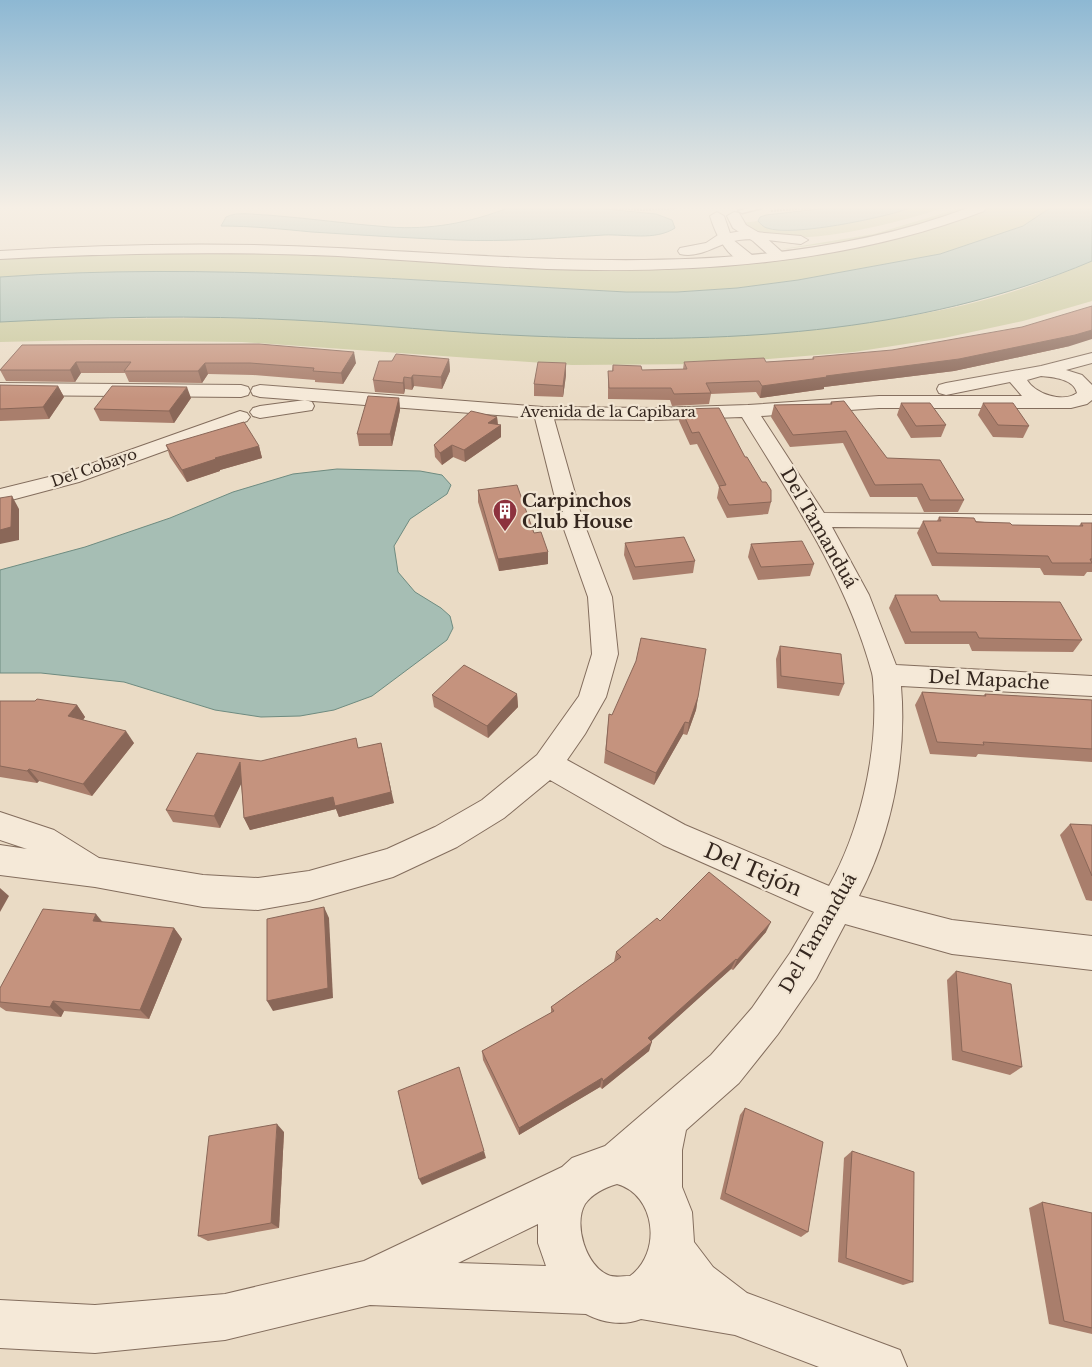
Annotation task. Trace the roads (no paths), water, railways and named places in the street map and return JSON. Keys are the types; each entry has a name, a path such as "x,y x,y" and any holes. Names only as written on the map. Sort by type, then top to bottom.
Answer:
{"street":[{"name":"Avenida de la Capibara","path":"0,389 213,400 227,395 250,391 543,414 655,414 748,411 879,402 1064,402 1078,401 1087,395 1084,375 1041,371 879,402"},
{"path":"1021,375 1018,380 1020,385 1025,390 1044,399 1092,403"},
{"path":"250,391 269,396 269,404 260,412"},
{"name":"Avenida de la Capibara","path":"213,400 220,413 240,417 260,412 366,400"},
{"name":"Del Cobayo","path":"186,435 204,421 213,400"},
{"name":"Del Tamanduá","path":"617,1163 725,1069 765,1021 804,966 854,873 879,790 889,715 886,675 857,595 817,520 748,411"},
{"path":"0,860 95,872 203,891 258,894 309,886 393,862 446,837 493,809 548,764 575,726 592,697 605,654 600,597 572,518 543,414"},
{"name":"Del Cobayo","path":"0,496 72,478 186,435 240,417"},
{"path":"817,520 1092,522"},
{"name":"Del Mapache","path":"886,675 1092,686"},
{"name":"Del Tejón","path":"548,764 674,836 837,906 952,937 1092,953"},
{"path":"0,826 43,840 95,872"},
{"path":"660,1191 661,1150 667,1120"},
{"path":"617,1163 633,1167 648,1177 660,1191 669,1209 673,1229 672,1250 667,1269 656,1285 641,1296 624,1301 606,1299 589,1291 575,1277 564,1259 559,1239 559,1218 564,1200 573,1184 585,1171 600,1165 617,1163"},
{"path":"0,1324 95,1329 225,1317 368,1283 573,1184"},
{"path":"672,1250 697,1283 734,1312"},
{"path":"368,1283 589,1291"},
{"path":"641,1296 734,1312 883,1367"}],"place":[{"name":"Carpinchos Club House","path":"505,532"}]}
